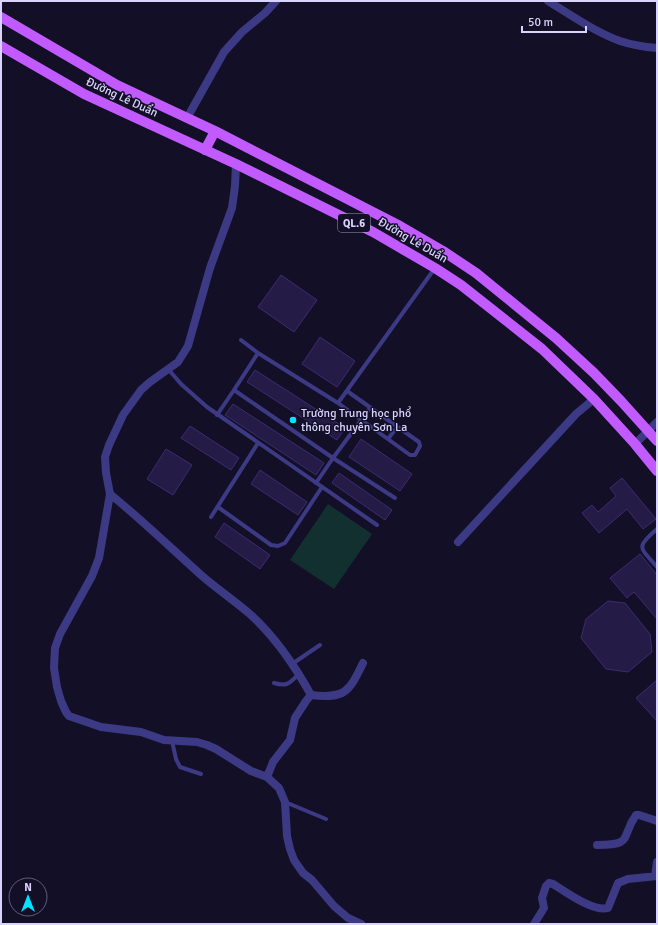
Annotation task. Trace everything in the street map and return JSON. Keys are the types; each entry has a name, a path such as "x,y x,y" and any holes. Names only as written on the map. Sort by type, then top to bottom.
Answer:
{"main road":[{"name":"Đường Lê Duẩn","path":"1,17 118,85 215,131 400,226 443,251 476,273 556,338 594,373 657,441"},
{"name":"Đường Lê Duẩn","path":"1,46 84,94 236,164 285,190 373,232 435,268 461,285 542,349 594,399 635,444 657,471"},
{"path":"205,150 215,131"}],"street":[{"path":"187,118 224,52 242,32 266,13 276,1"},
{"path":"548,1 594,28 619,40 635,45 657,48"},
{"path":"236,164 232,208 210,268 188,346 178,362 141,390 123,415 115,430 105,458 110,494 99,558 92,576 66,623 55,648 54,668 57,687 66,712 73,718 101,727 141,732 172,742 197,742 207,745 251,771 267,777 279,788 285,802 286,826 290,849 296,864 334,906 348,918 361,924"},
{"path":"458,542 576,414 594,399"},
{"path":"635,444 657,422"},
{"path":"110,494 135,514 200,574 252,616 280,647 299,674 311,695"},
{"path":"311,695 326,697 337,696 344,693 356,677 363,663"},
{"path":"267,777 273,762 290,740 295,718 311,695"},
{"path":"598,845 615,845 621,842 626,838 636,815 657,821"},
{"path":"534,924 544,908 542,898 546,886 549,883 580,900 604,909 611,905 618,883 628,879 656,876 657,862"}],"lane":[{"path":"338,403 435,268"},
{"path":"241,340 258,353 338,403 410,455 415,455 420,443 347,391"},
{"path":"217,415 258,353"},
{"path":"169,370 192,396 217,415 377,525"},
{"path":"234,390 333,458 395,498"},
{"path":"316,483 370,408"},
{"path":"388,439 397,427"},
{"path":"211,517 258,443"},
{"path":"218,507 271,545 278,546 285,543 322,487"},
{"path":"657,529 644,540 642,545 643,551 657,567"},
{"path":"292,664 320,644"},
{"path":"274,683 282,685 288,684 299,674"},
{"path":"172,742 176,759 180,767 201,774"},
{"path":"285,802 326,819"}],"green space":[{"path":"328,504 372,534 334,589 290,560"}],"building":[{"path":"281,275 317,300 294,332 258,307"},
{"path":"320,337 355,361 337,387 302,364"},
{"path":"255,370 345,428 337,440 247,382"},
{"path":"233,404 324,463 316,475 225,415"},
{"path":"190,426 239,458 231,470 181,438"},
{"path":"361,439 412,474 400,491 349,457"},
{"path":"166,449 192,465 173,495 147,479"},
{"path":"260,470 307,502 298,515 251,484"},
{"path":"339,473 392,510 385,520 332,483"},
{"path":"622,478 656,519 643,529 627,509 599,533 582,513 592,505 598,512 616,496 610,488"},
{"path":"224,523 270,555 260,569 215,537"},
{"path":"640,554 657,575 657,619 634,592 627,598 610,578"},
{"path":"608,601 625,603 650,634 652,652 628,672 606,669 581,638 586,619"},
{"path":"657,680 657,721 636,698"}],"place":[{"name":"Trường Trung học phổ thông chuyên Sơn La","path":"293,420"}]}
